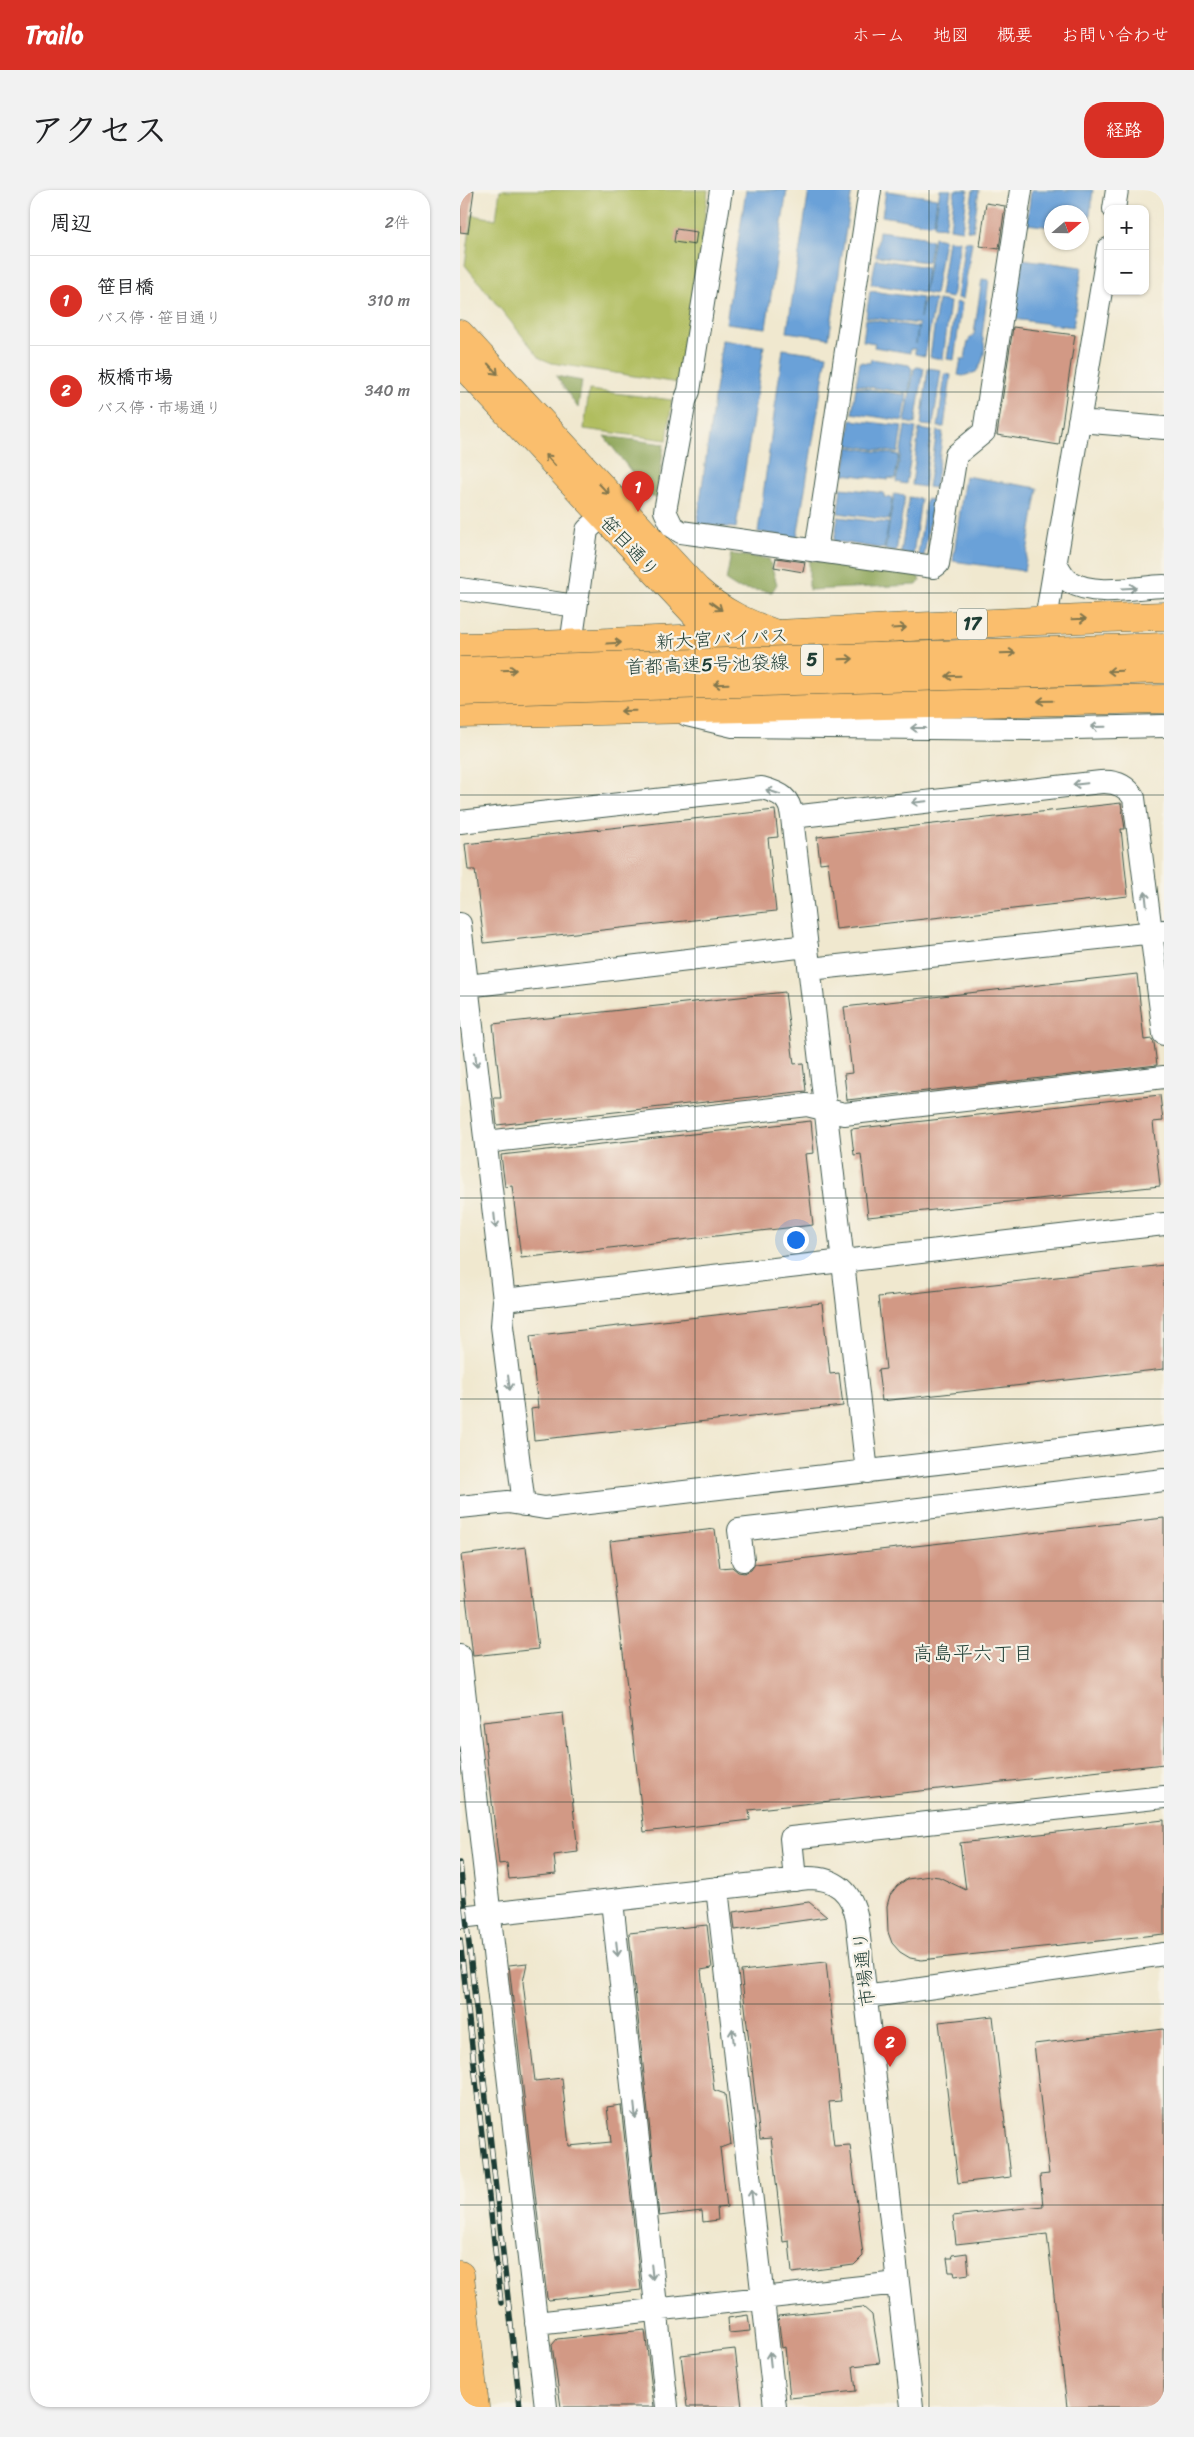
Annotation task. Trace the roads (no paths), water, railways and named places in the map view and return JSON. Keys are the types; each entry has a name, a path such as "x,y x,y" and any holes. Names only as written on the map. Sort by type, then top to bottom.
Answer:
{"main road":[{"name":"笹目通り","path":"460,334 703,595 719,608 745,624 780,635"},
{"name":"笹目通り","path":"460,362 602,516 752,673 780,692 817,706"},
{"name":"新大宮バイパス","path":"460,647 571,645 1046,620 1164,616"},
{"name":"首都高速5号池袋線","path":"460,671 1164,647"},
{"name":"首都高速5号池袋線","path":"460,692 1164,669"},
{"path":"460,714 1164,699"},
{"path":"460,2275 475,2407"}],"street":[{"path":"721,190 690,391 685,401 665,511 668,520 681,532 934,567 938,564 956,455 984,432 1021,190"},
{"path":"816,551 870,190"},
{"path":"1115,205 1118,190"},
{"path":"1046,620 1104,285"},
{"path":"1079,421 1164,428"},
{"path":"571,645 587,530 602,516"},
{"path":"1056,563 1063,576 1071,582 1089,588 1164,586"},
{"path":"460,590 576,606"},
{"path":"667,710 733,726 1030,728 1164,726"},
{"path":"792,817 1101,782 1118,783 1127,789 1134,798 1157,932 1164,1034"},
{"path":"460,822 762,788 785,797 791,806 867,1472"},
{"path":"460,924 504,1300 502,1326 524,1505"},
{"path":"810,969 1157,932"},
{"path":"467,986 807,946"},
{"path":"486,1142 807,1105 844,1114 1164,1077"},
{"path":"504,1300 843,1259 1164,1224"},
{"path":"460,1507 508,1502 545,1508 1164,1437"},
{"path":"743,1560 739,1530 1164,1480"},
{"path":"460,1655 546,2407"},
{"path":"795,1880 791,1838 1164,1797"},
{"name":"市場通り","path":"460,1917 795,1880 829,1880 844,1890 850,1897 857,1919 912,2407"},
{"path":"717,1888 775,2407"},
{"path":"612,1901 668,2407"},
{"path":"865,1997 1164,1954"},
{"path":"536,2323 898,2283"}],"water":[{"path":"746,190 787,190 766,328 726,323"},
{"path":"809,190 852,190 829,338 787,332"},
{"path":"940,190 951,190 945,227 934,226"},
{"path":"955,190 968,190 962,230 950,228"},
{"path":"973,190 979,190 973,231 967,230"},
{"path":"1031,190 1093,190 1089,224 1089,205 1044,205 1044,226 1027,224"},
{"path":"886,191 937,198 934,223 929,224 882,216"},
{"path":"879,231 924,237 924,239 932,240 928,262 876,256"},
{"path":"934,237 944,239 935,295 924,293"},
{"path":"948,240 960,241 952,298 940,296"},
{"path":"965,241 972,242 963,299 957,298"},
{"path":"876,259 927,267 924,293 871,284"},
{"path":"1022,259 1082,267 1073,327 1013,319"},
{"path":"982,279 989,280 982,336 984,354 976,372 963,376 958,375 961,359 965,359 968,341 974,334"},
{"path":"870,291 922,298 920,318 924,298 935,300 925,356 915,354 915,349 910,349 910,353 874,347 875,343 863,341 866,319 918,327 916,344 919,324 866,317"},
{"path":"938,300 950,302 943,359 930,357"},
{"path":"956,302 962,303 954,360 947,359"},
{"path":"722,340 764,346 736,528 697,524"},
{"path":"783,349 827,355 797,538 758,532"},
{"path":"871,359 909,365 912,369 909,393 856,385 860,362 870,363"},
{"path":"917,367 924,368 915,424 905,422 914,369"},
{"path":"928,368 941,370 933,426 921,425"},
{"path":"945,374 951,375 944,427 938,427"},
{"path":"856,387 907,395 903,421 852,413"},
{"path":"851,420 902,426 898,453 847,445"},
{"path":"905,426 916,428 906,484 896,482"},
{"path":"919,429 932,431 924,487 912,485"},
{"path":"937,431 943,432 935,488 928,487"},
{"path":"848,447 899,455 895,479 888,478 888,480 844,474"},
{"path":"965,476 1038,488 1024,571 953,561"},
{"path":"841,488 884,493 884,497 892,498 889,520 838,513"},
{"path":"894,494 905,496 896,552 885,550"},
{"path":"909,497 921,499 913,555 901,553"},
{"path":"926,499 933,500 924,556 918,555"},
{"path":"838,517 889,523 884,549 834,541"}],"railway":[{"path":"460,1863 520,2407"},
{"path":"460,1940 501,2303"}],"place":[{"name":"笹目橋","path":"638,512"},
{"name":"板橋市場","path":"890,2067"}],"district":[{"name":"高島平六丁目","path":"973,1653"}]}
